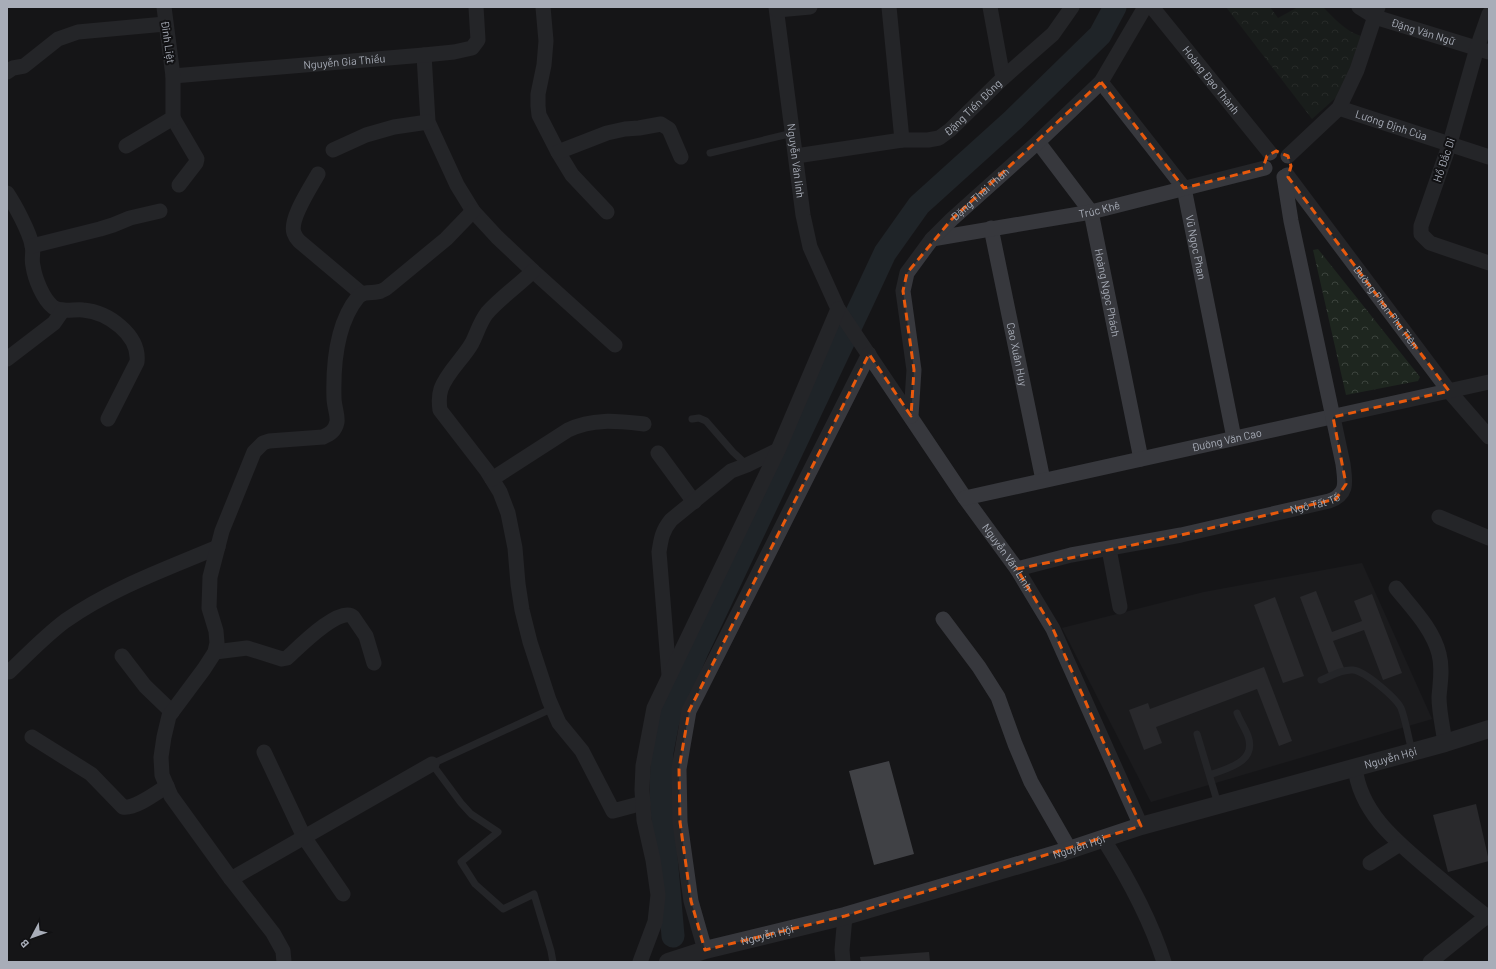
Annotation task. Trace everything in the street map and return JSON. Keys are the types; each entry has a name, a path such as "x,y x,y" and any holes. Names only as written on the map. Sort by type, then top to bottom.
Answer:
{"street":[{"name":"Đinh Liệt","path":"164,7 165,24 173,76 173,118"},
{"name":"Nguyễn Gia Thiều","path":"173,76 424,55 454,52 472,48 478,40 476,7"},
{"path":"543,7 546,41 544,65 538,94 539,115 558,152 572,174 607,212"},
{"path":"777,8 810,7"},
{"path":"889,7 902,140"},
{"path":"990,7 1003,78"},
{"name":"Đặng Tiến Đông","path":"796,156 902,140 928,140 939,138 950,130 1003,78 1053,34 1072,7"},
{"name":"Đặng Thái Thân","path":"911,416 914,370 903,291 907,273 932,239 951,220 1038,142 1101,82 1145,7"},
{"name":"Hoàng Đạo Thành","path":"1152,7 1270,153"},
{"name":"Đặng Văn Ngữ","path":"1359,7 1483,50"},
{"name":"Nguyễn Văn linh","path":"777,8 803,215 810,248 838,309"},
{"path":"1288,156 1339,108 1357,70 1376,12"},
{"name":"Hồ Đắc Di","path":"1489,14 1483,50 1421,226 1421,234 1430,243 1489,263"},
{"path":"7,72 13,68 24,66 58,39 78,32 165,24"},
{"path":"424,55 428,122 457,185 473,211 496,237 615,345"},
{"name":"Vũ Ngọc Phan","path":"1101,82 1184,188 1234,438"},
{"name":"Lương Định Của","path":"1339,108 1489,157"},
{"path":"126,146 173,118 197,159 196,163 179,185"},
{"path":"333,150 366,135 394,127 428,122"},
{"path":"558,152 625,129 661,124 669,129 681,157"},
{"name":"Hoàng Ngọc Phách","path":"1038,142 1091,212 1141,459"},
{"path":"1281,151 1288,156 1291,166 1285,176 1279,178 1270,175 1264,168 1265,160 1270,153 1281,151"},
{"name":"Trúc Khê","path":"932,239 1091,212 1264,168"},
{"path":"318,174 299,208 294,222 294,234 299,241 362,294"},
{"name":"Đường Phan Phu Tiên","path":"1285,176 1316,212 1449,391 1489,437"},
{"name":"Ngô Tất Tố","path":"1017,569 1071,556 1181,535 1336,498 1343,491 1346,484 1343,464 1291,221 1285,176"},
{"path":"7,193 13,201 32,246 32,265 41,288 52,306 63,310 84,310 100,314 113,320 134,342 138,354 137,362 108,418"},
{"path":"32,246 107,227 130,218 160,211"},
{"path":"284,962 283,950 273,933 231,880 171,796 162,775 164,737 172,712 215,652 217,643 216,631 209,608 210,577 222,531 254,452 258,446 263,443 323,436 330,434 335,430 337,421 334,398 336,357 346,319 354,304 362,294 382,291 389,286 446,239 473,211"},
{"path":"1291,221 1302,215 1316,212"},
{"name":"Cao Xuân Huy","path":"991,228 1043,480"},
{"path":"533,271 488,313 480,324 469,347 446,379 441,389 439,401 440,410 492,479 508,513 515,548 522,610 530,642 549,700 559,722 582,751 613,811 643,803"},
{"path":"640,962 654,922 658,895 653,860 644,820 642,790 643,766 654,708 778,450 838,309"},
{"name":"Nguyễn Văn Linh","path":"838,309 965,498 1017,569 1053,629 1141,826"},
{"path":"7,359 54,323 63,310"},
{"path":"705,950 691,901 680,822 679,769 689,711 869,354"},
{"name":"Đường Văn Cao","path":"965,498 1489,382"},
{"path":"492,479 578,425 599,421 644,424"},
{"path":"669,676 659,552 664,528 671,520 731,472 748,466 778,450"},
{"path":"658,453 694,502"},
{"path":"1439,517 1489,538"},
{"path":"9,672 45,637 86,607 111,593 218,547"},
{"path":"1109,549 1120,607"},
{"path":"1396,588 1424,623 1439,653 1442,674 1439,698 1445,743"},
{"path":"215,652 247,648 282,659 287,658 330,621 346,614 350,614 366,636 374,663"},
{"path":"943,619 979,667 998,698 1031,782 1070,850"},
{"path":"122,656 145,686 172,712"},
{"name":"Nguyễn Hội","path":"668,962 705,950 845,916 1104,840 1141,826 1445,743 1489,729"},
{"path":"32,737 90,774 123,807 127,808 134,806 167,786"},
{"path":"264,752 304,837 342,894"},
{"path":"231,880 432,764"},
{"path":"1355,767 1360,788 1370,808 1380,823 1400,844 1488,917 1430,962"},
{"path":"1104,840 1129,881 1158,942 1164,962"},
{"path":"1370,863 1400,844"},
{"path":"844,962 842,950 845,916"}],"lane":[{"path":"710,153 793,133"},
{"path":"692,419 699,418 706,421 733,452 748,466"},
{"path":"1321,680 1345,670 1356,670 1372,680 1396,700 1401,708 1412,751"},
{"path":"553,708 432,764 461,803 472,814 498,832 461,862 475,884 503,909 534,894 553,962"},
{"path":"1210,775 1233,766 1247,756 1250,746 1248,736 1237,713"},
{"path":"1197,734 1218,804"}],"highlighted area":[{"path":"1101,82 1184,188 1263,168 1267,156 1276,151 1288,156 1291,166 1288,177 1449,391 1333,417 1346,484 1336,499 1181,535 1017,569 1053,629 1141,826 845,916 705,950 691,901 680,822 679,769 689,711 869,354 911,416 914,370 903,291 907,273 951,220"}],"shaded area":[{"path":"1362,563 1432,719 1151,802 1062,628 1204,592"}],"green space":[{"path":"1226,7 1270,7 1278,18 1298,7 1323,7 1345,28 1361,36 1341,93 1312,119"},
{"path":"1318,249 1420,377 1418,381 1346,395 1313,250"}],"building":[{"path":"1316,591 1332,632 1362,621 1354,601 1372,594 1402,673 1383,680 1364,630 1333,641 1344,668 1329,674 1300,597"},
{"path":"1275,597 1304,676 1283,683 1254,605"},
{"path":"1264,667 1292,741 1279,746 1257,689 1156,727 1162,743 1144,750 1129,710 1148,703 1150,709"},
{"path":"889,761 914,854 874,865 849,771"},
{"path":"1476,804 1489,861 1448,872 1433,815"},
{"path":"929,952 930,962 861,962 860,957"}],"waterway":[{"path":"673,936 661,799 662,752 668,721 697,651 885,253 919,205 1013,120 1100,35 1115,7"}]}
